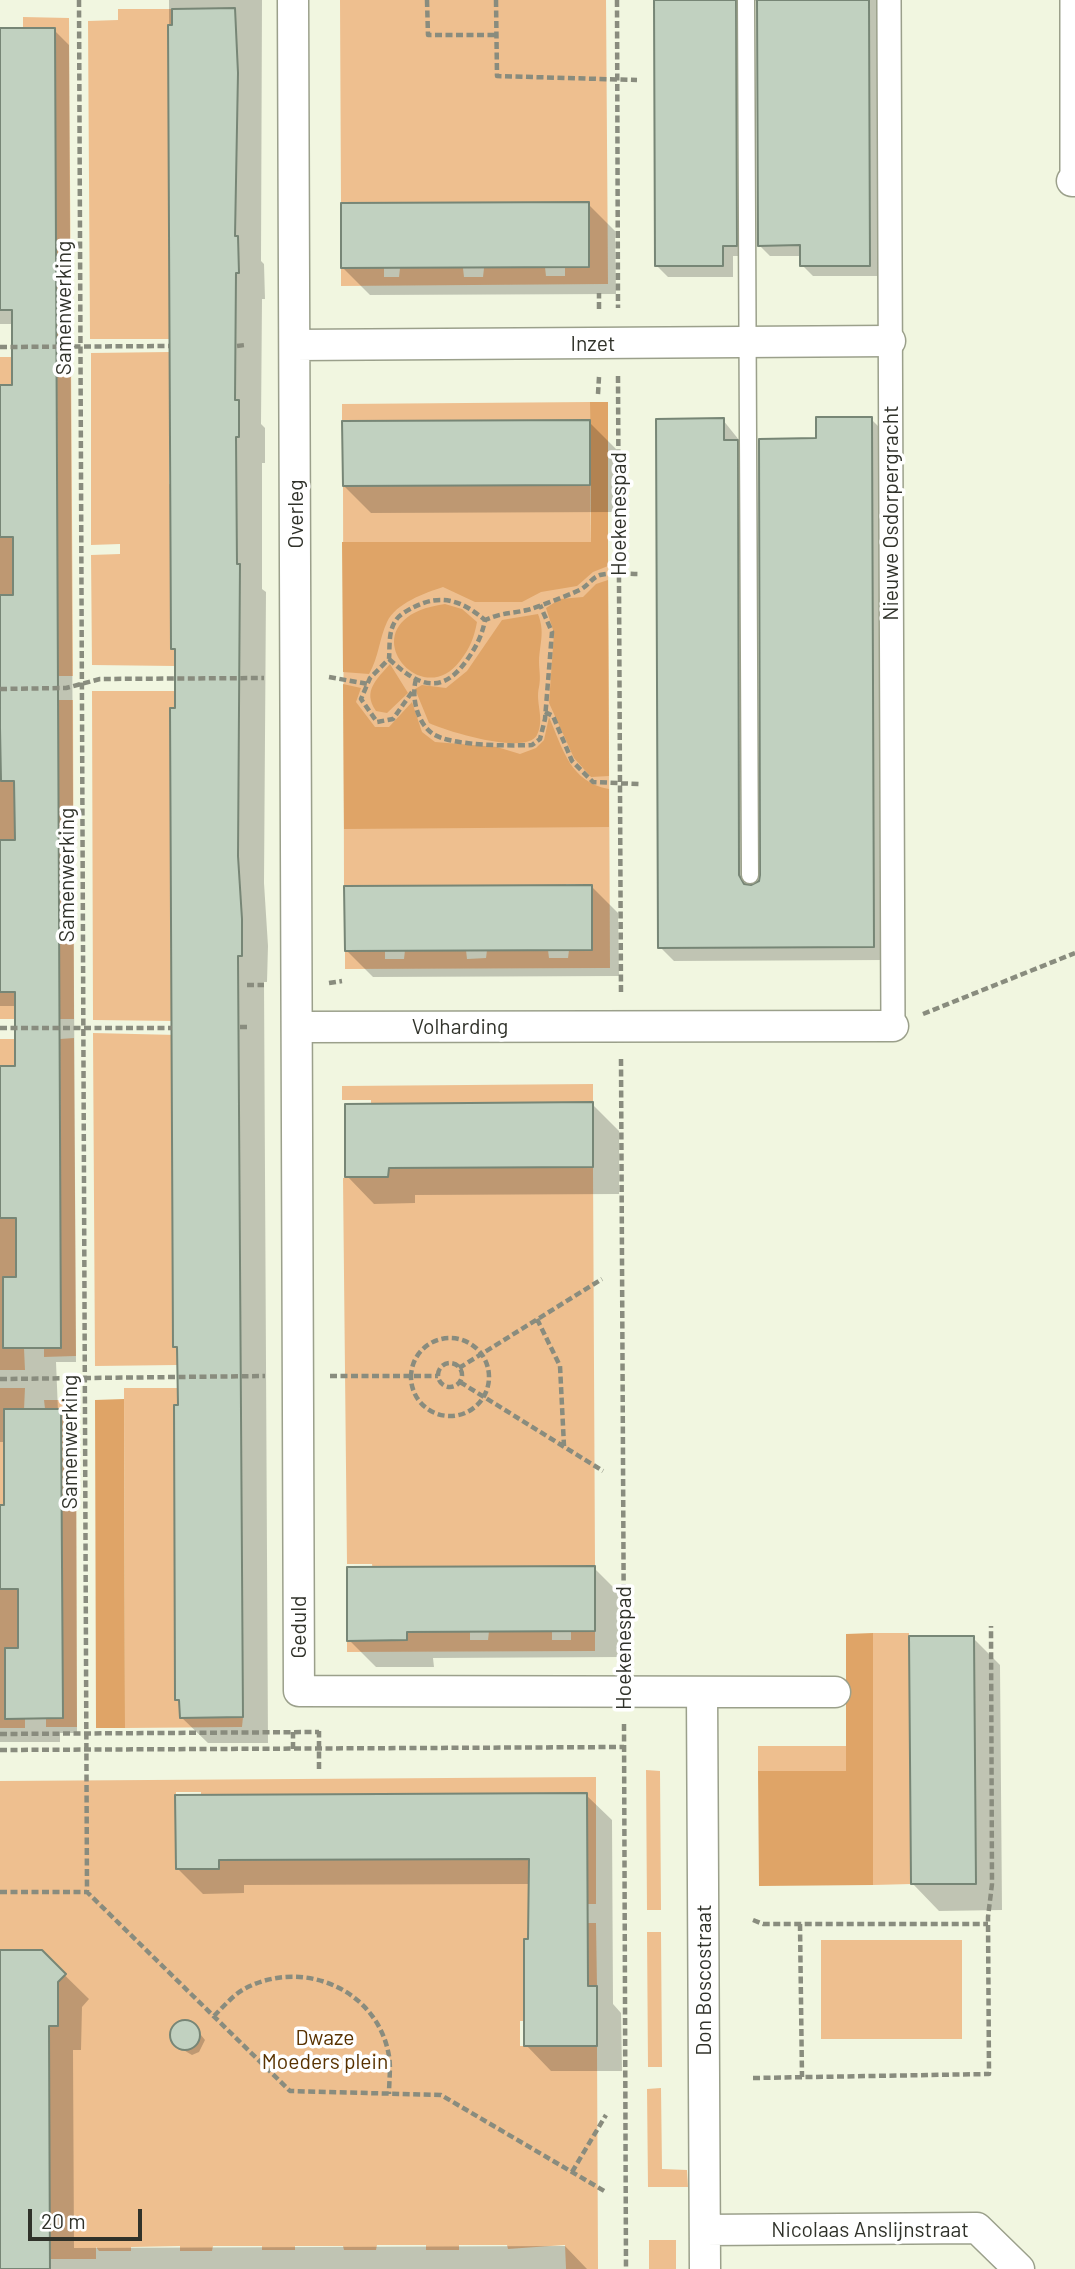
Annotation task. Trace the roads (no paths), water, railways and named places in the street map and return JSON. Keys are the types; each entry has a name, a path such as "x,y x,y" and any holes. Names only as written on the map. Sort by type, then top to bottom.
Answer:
{"street":[{"name":"Overleg","path":"293,0 299,1027"},
{"name":"Nieuwe Osdorpergracht","path":"889,0 893,1026"},
{"path":"1072,0 1073,181"},
{"name":"Inzet","path":"295,345 890,341"},
{"name":"Volharding","path":"299,1027 893,1026"},
{"name":"Geduld","path":"299,1027 299,1691 835,1692"},
{"name":"Don Boscostraat","path":"702,1692 705,2269"},
{"name":"Nicolaas Anslijnstraat","path":"705,2230 977,2228 1020,2269"}],"lane":[{"path":"746,0 750,875"}],"park label":[{"name":"Dwaze Moeders plein","path":"325,2050"}]}
